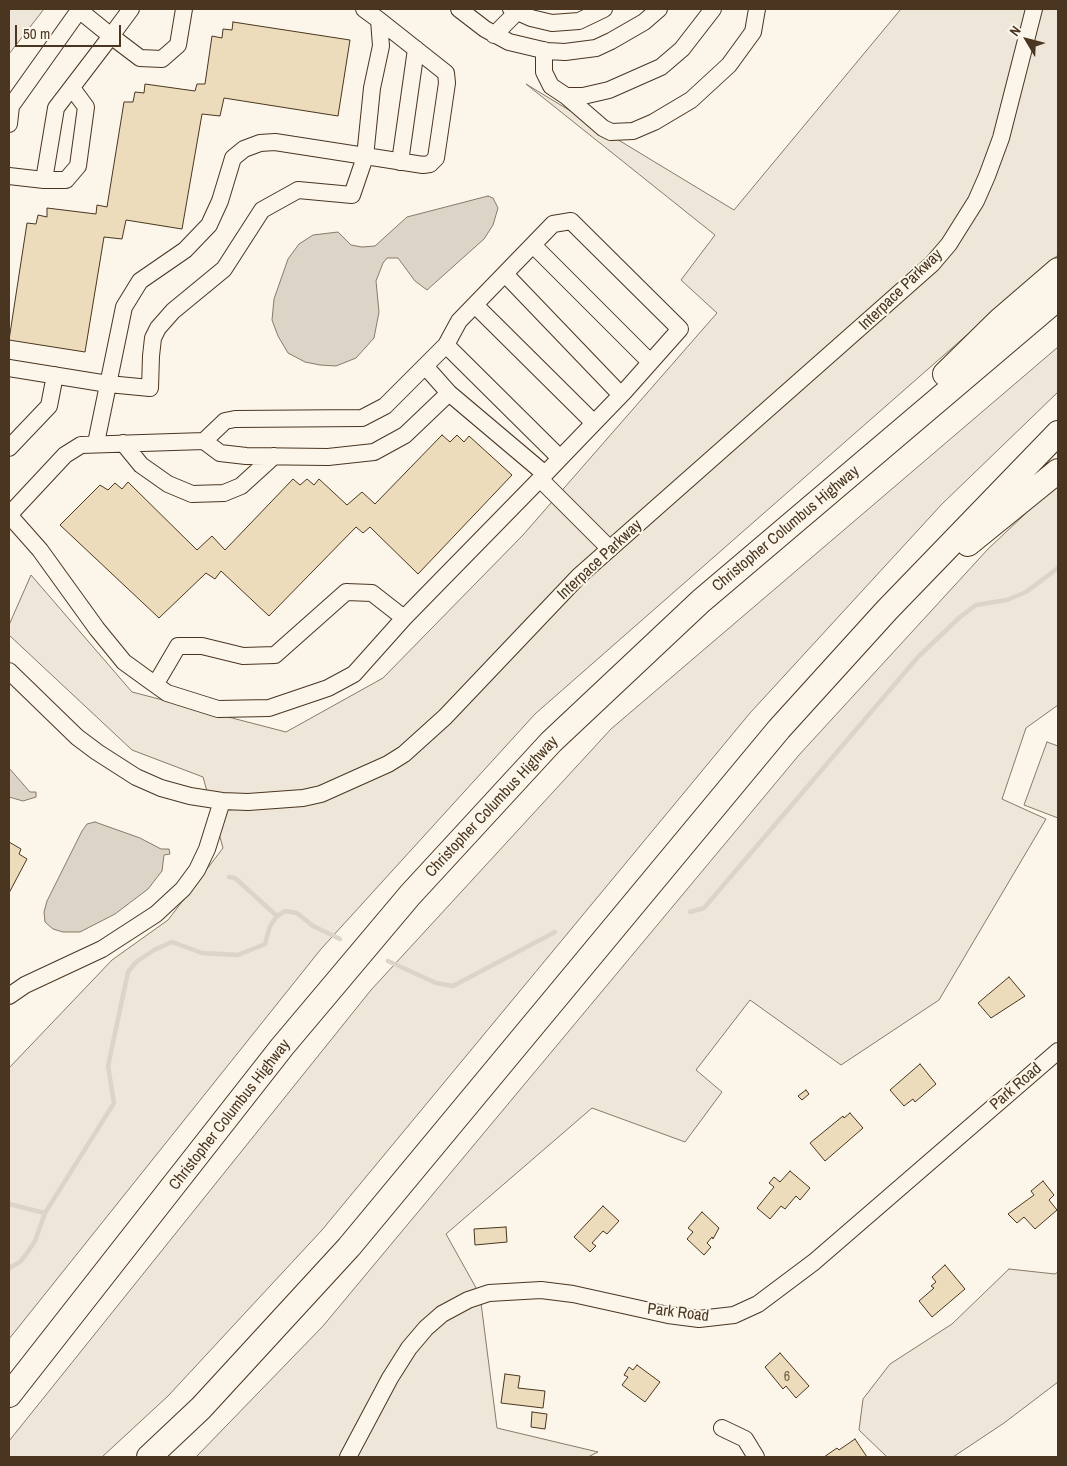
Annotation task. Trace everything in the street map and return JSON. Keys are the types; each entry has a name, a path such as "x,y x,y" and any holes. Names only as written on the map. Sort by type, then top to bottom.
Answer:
{"highway":[{"path":"784,531 1000,320 1058,270"},
{"name":"Christopher Columbus Highway","path":"9,1396 271,1061 416,888 551,742 701,602 1058,298"},
{"path":"149,1457 207,1402 349,1247 721,797 887,610 1058,433"},
{"path":"887,610 1058,471"}],"street":[{"path":"44,180 56,108 131,9"},
{"path":"9,124 11,106 79,10 140,58 162,59 178,45 184,9"},
{"path":"96,442 124,307 130,294 140,281 185,250 209,225 220,201 233,158 244,149 260,143 275,142 423,165 430,164 436,158 447,83 446,73 364,9"},
{"path":"459,9 494,35 509,42 544,50 565,52 596,48 629,32 659,9"},
{"path":"494,35 515,10 552,23 566,15 579,21 604,9"},
{"path":"566,96 583,96 609,90 661,66 682,49 713,9"},
{"path":"544,50 546,79 551,86 566,96 603,128 611,132 633,130 654,122 691,100 729,65 753,32 757,9"},
{"name":"Interpace Parkway","path":"9,671 77,737 136,777 161,788 190,796 222,801 303,798 337,787 388,764 404,754 445,717 579,576 916,281 949,244 976,201 995,154 1034,9"},
{"path":"9,368 108,384 150,388 150,356 153,338 158,328 173,311 224,269 262,210 298,190 352,195 365,157 372,88 381,46 379,20"},
{"path":"400,162 416,49"},
{"path":"9,176 44,180 66,180 78,166 86,108 72,88"},
{"path":"204,441 225,421 236,419 362,418 385,406 446,345 459,321 553,224 572,221 680,329 594,423 404,618 354,674 328,688 270,708 218,709 166,693 124,662 97,629 40,550 9,515 65,455 81,445 96,442 204,441 220,453 328,457 374,452 405,435 449,394"},
{"path":"533,245 650,362"},
{"path":"505,274 621,394"},
{"path":"476,305 594,423"},
{"path":"446,345 560,458"},
{"path":"425,366 449,394 542,477 610,548"},
{"path":"9,448 49,406 55,375"},
{"path":"123,443 141,465 168,484 192,494 224,493 241,486 274,456"},
{"path":"153,683 158,680 178,646 202,646 242,656 274,655 346,592 372,593 404,618"},
{"path":"9,996 25,985 102,949 156,914 183,889 197,870 207,849 222,801"},
{"path":"9,978 25,985"},
{"name":"Park Road","path":"348,1457 390,1378 426,1328 442,1314 468,1300 489,1293 512,1290 540,1290 572,1294 668,1315 699,1319 734,1315 758,1304 807,1267 1058,1051"},
{"path":"722,1428 744,1439 756,1457"}],"shaded area":[{"path":"9,9 44,9 9,54"},
{"path":"901,9 1058,9 1058,255 535,714 321,949 9,1339 9,1068 112,960 168,920 223,848 203,777 132,750 9,635 9,625 31,575 132,692 286,732 383,678 523,535 717,313 681,280 715,235 526,84 734,210"},
{"path":"488,196 493,198 498,208 493,225 484,239 427,290 415,281 398,258 387,258 376,281 379,312 374,338 356,358 336,366 320,365 305,362 288,353 278,336 272,320 274,299 288,259 299,244 313,235 338,232 351,245 362,247 375,246 407,217"},
{"path":"1058,347 1058,392 942,504 750,713 322,1230 168,1396 102,1457 9,1457 9,1441 371,990 611,729"},
{"path":"1058,483 1058,705 1026,728 1002,799 1046,819 939,1000 841,1065 750,1000 696,1070 722,1092 685,1142 592,1108 446,1234 480,1295 497,1428 598,1452 588,1457 196,1457 323,1326 799,755 988,549"},
{"path":"1047,742 1058,746 1058,818 1024,805"},
{"path":"9,768 30,792 36,792 36,797 23,801 9,797"},
{"path":"95,822 140,838 161,849 169,849 170,854 164,855 162,871 148,889 115,914 80,932 63,932 53,929 45,922 44,912 47,901 82,831 87,824"},
{"path":"1009,1269 1055,1274 1058,1272 1058,1382 1004,1423 953,1457 887,1457 859,1430 863,1399 890,1364 952,1324"}],"building":[{"path":"233,22 350,40 338,116 224,98 220,116 202,114 182,229 126,220 122,239 104,237 85,352 9,340 27,223 36,224 38,215 47,217 47,208 96,214 97,205 107,207 124,102 133,102 135,92 144,93 145,84 195,91 197,84 205,84 212,36 222,38 223,29 232,30"},
{"path":"442,435 450,442 457,435 464,442 469,436 512,475 418,574 370,527 363,533 356,527 269,616 221,571 215,579 206,573 159,618 60,525 100,485 108,490 115,483 122,489 128,482 197,550 212,536 225,550 293,479 300,485 307,479 314,485 319,479 347,505 362,492 375,504"},
{"path":"9,842 21,849 19,854 27,859 9,893"},
{"path":"1009,977 1025,996 991,1018 978,1003"},
{"path":"920,1064 936,1084 915,1102 913,1099 904,1106 890,1090"},
{"path":"806,1090 809,1094 802,1100 798,1096"},
{"path":"850,1113 863,1128 825,1161 810,1143 843,1116 844,1118"},
{"path":"790,1171 810,1188 800,1200 796,1196 785,1209 781,1206 770,1219 757,1208 774,1187 769,1183 774,1177 780,1182"},
{"path":"1043,1181 1054,1195 1049,1200 1057,1210 1035,1229 1024,1217 1017,1223 1008,1214 1034,1195 1031,1191"},
{"path":"603,1206 619,1221 607,1234 603,1231 592,1243 596,1246 590,1252 574,1237"},
{"path":"702,1212 719,1228 713,1239 712,1237 707,1243 711,1247 704,1255 687,1239 693,1232 688,1228"},
{"path":"506,1227 507,1242 475,1245 474,1229"},
{"path":"945,1265 965,1289 932,1317 919,1301 934,1288 931,1286 936,1282 932,1277"},
{"path":"780,1353 809,1386 796,1398 786,1386 783,1389 765,1367"},
{"path":"637,1365 660,1382 645,1402 622,1385 628,1377 624,1375 629,1367 633,1370"},
{"path":"505,1374 520,1376 518,1388 545,1391 543,1408 501,1403"},
{"path":"532,1412 547,1414 545,1429 531,1427"},
{"path":"855,1439 867,1457 824,1457 837,1448 839,1450"}],"waterway":[{"path":"690,912 704,908 918,657 960,617 976,605 1007,600 1026,592 1058,568"},
{"path":"229,877 235,878 277,916"},
{"path":"9,1268 20,1262 35,1241 45,1213 114,1103 108,1066 128,972 136,962 154,950 172,942 202,953 238,955 265,944 270,926 277,916 285,911 297,913 313,926 340,939"},
{"path":"388,961 436,983 453,986 555,932"},
{"path":"9,1204 45,1213"}]}
